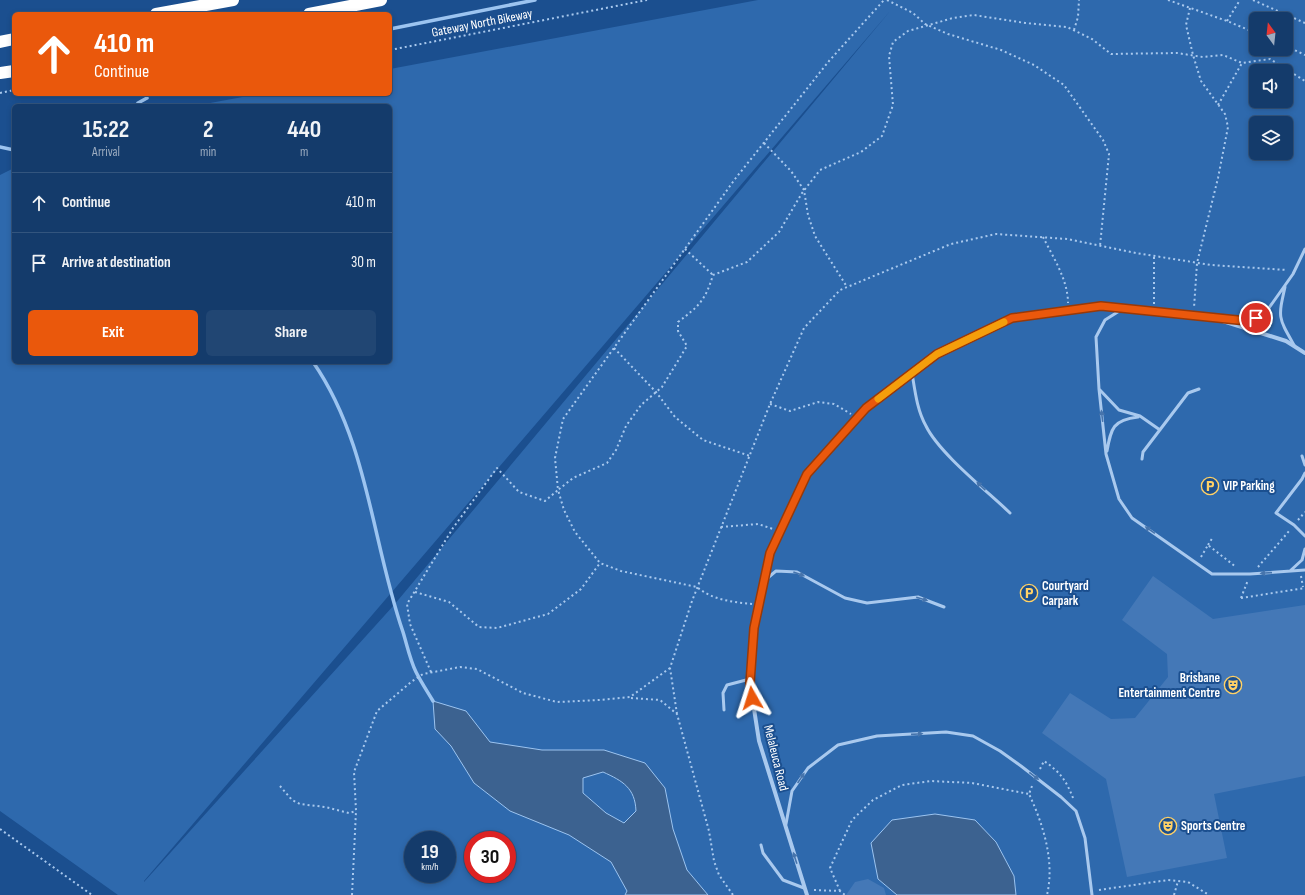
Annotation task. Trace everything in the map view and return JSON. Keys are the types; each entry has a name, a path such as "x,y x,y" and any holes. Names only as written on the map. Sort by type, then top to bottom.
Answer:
{"highway":[{"path":"167,12 233,0"},
{"path":"318,12 381,0"},
{"path":"0,42 12,39"},
{"path":"0,73 12,71"}],"street":[{"name":"Melaleuca Road","path":"805,891 759,742 750,679 754,628 770,553 807,474 866,408 937,354 1012,318 1067,310 1101,306 1207,316 1286,341 1305,353"}],"lane":[{"path":"1207,316 1247,321 1264,315 1293,274 1305,249"},
{"path":"1285,285 1279,314 1283,327 1294,346"},
{"path":"1124,308 1105,320 1096,337 1098,389 1106,454 1119,498 1132,518 1212,574 1250,574 1305,570"},
{"path":"912,373 916,399 926,427 946,452 1010,512"},
{"path":"1098,389 1119,410 1140,416 1160,430"},
{"path":"1142,459 1143,452 1188,393 1199,389"},
{"path":"1106,454 1110,434 1117,422 1125,418 1140,416"},
{"path":"1302,456 1305,465"},
{"path":"1305,472 1276,513 1305,536"},
{"path":"1289,572 1302,560 1305,549"},
{"path":"764,581 776,571 797,572 846,598 867,603 918,597 944,607"},
{"path":"724,710 723,693 727,685 750,679"},
{"path":"785,827 792,791 808,768 838,745 877,736 946,732 973,736 1000,751 1061,797 1076,811 1085,838 1092,895"},
{"path":"761,845 763,853 783,880 805,891"}],"path":[{"name":"Gateway North Bikeway","path":"392,50 647,0"},
{"path":"759,605 732,602 705,594 697,587 621,571 600,563 575,532 564,510 558,490 555,458 563,419 735,179 829,61 884,0"},
{"path":"887,0 913,13 925,24 948,34 1001,50 1034,65 1064,85 1103,140 1109,154 1100,246"},
{"path":"1074,30 1078,17 1079,0"},
{"path":"1168,0 1249,30"},
{"path":"1227,21 1240,0"},
{"path":"1253,0 1305,23"},
{"path":"1190,8 1186,25 1201,81 1225,114 1228,127 1218,178 1197,263 1194,315"},
{"path":"713,275 747,262 778,232 804,190 820,170 862,152 882,136 893,105 889,56 894,42 908,31 925,24 974,15 1025,23 1067,27 1092,39 1111,54 1177,53 1193,55 1224,55 1242,63 1270,59 1305,81"},
{"path":"1293,49 1305,55"},
{"path":"1218,105 1242,63"},
{"path":"0,93 12,90"},
{"path":"764,143 791,171 804,190 808,215 815,236 847,287"},
{"path":"1043,237 1068,293 1067,310"},
{"path":"685,249 713,275"},
{"path":"1154,256 1154,311"},
{"path":"431,672 410,624 407,604 453,528 496,468 519,492 544,501 573,478 607,463 616,450 626,426 641,405 662,388 687,346 678,331 678,322 695,309 707,295 713,275"},
{"path":"614,348 656,392 675,417 703,440 750,456"},
{"path":"770,404 790,411 818,402 834,404 849,411 857,418"},
{"path":"1300,571 1304,588 1241,598 1250,574 1305,512"},
{"path":"721,527 758,524 780,532"},
{"path":"1197,564 1213,536"},
{"path":"1208,545 1241,571"},
{"path":"415,592 449,602 479,627 497,628 548,614 581,590 600,563"},
{"path":"352,895 356,811 354,772 377,711 411,682 423,674 460,667 477,669 523,693 557,702 630,697 660,700 677,714 707,824 714,861 720,875 733,895"},
{"path":"630,697 670,668"},
{"path":"1040,769 1044,762"},
{"path":"845,895 840,891 830,868 852,820 873,800 902,785 931,781 972,782 1029,794"},
{"path":"280,786 292,800 300,804 325,807 349,813 356,811"},
{"path":"1032,786 1029,794 1039,816 1048,852 1047,895"},
{"path":"0,829 92,895"},
{"path":"1098,890 1168,880 1188,882 1210,895"},
{"path":"1174,895 1178,881"},
{"path":"805,891 840,891"}],"shaded area":[{"name":"Brisbane Entertainment Centre","path":"758,0 1305,0 1305,895 118,895 0,811 0,175 12,169 12,364 392,364 392,104 205,104 247,96 392,96 392,69","holes":["891,10 394,605 144,882"]},
{"path":"433,701 466,711 490,742 542,750 604,750 645,763 665,788 673,829 687,870 708,895 625,895 627,891 611,862 569,835 510,811 474,783 451,746 435,729","holes":["603,772 622,782 627,786 633,796 636,811 624,823 606,813 583,793 583,778"]},
{"path":"935,814 975,820 996,842 1014,876 1016,895 897,895 878,879 871,843 892,820"}],"building":[{"name":"Brisbane Entertainment Centre","path":"1153,576 1213,619 1305,605 1305,776 1214,794 1227,858 1127,877 1106,779 1042,733 1070,693 1111,719 1135,718 1168,677 1167,654 1122,620"},
{"path":"868,879 884,888 886,895 846,895 855,882"}],"waterway":[{"path":"392,29 535,0"},
{"path":"138,103 147,98"},
{"path":"0,147 12,150"},
{"path":"314,364 331,393 346,425 367,493 392,598 410,657 418,676 433,701"}],"slow traffic":[{"path":"878,399 937,354 1004,322"}],"place":[{"name":"VIP Parking","path":"1210,486"},
{"name":"Courtyard Carpark","path":"1029,593"},
{"name":"Brisbane Entertainment Centre","path":"1233,685"},
{"name":"Sports Centre","path":"1168,826"}],"route":[{"path":"752,698 750,683 754,628 770,553 807,474 866,408 937,354 1012,318 1101,306 1247,321 1256,318"}]}
